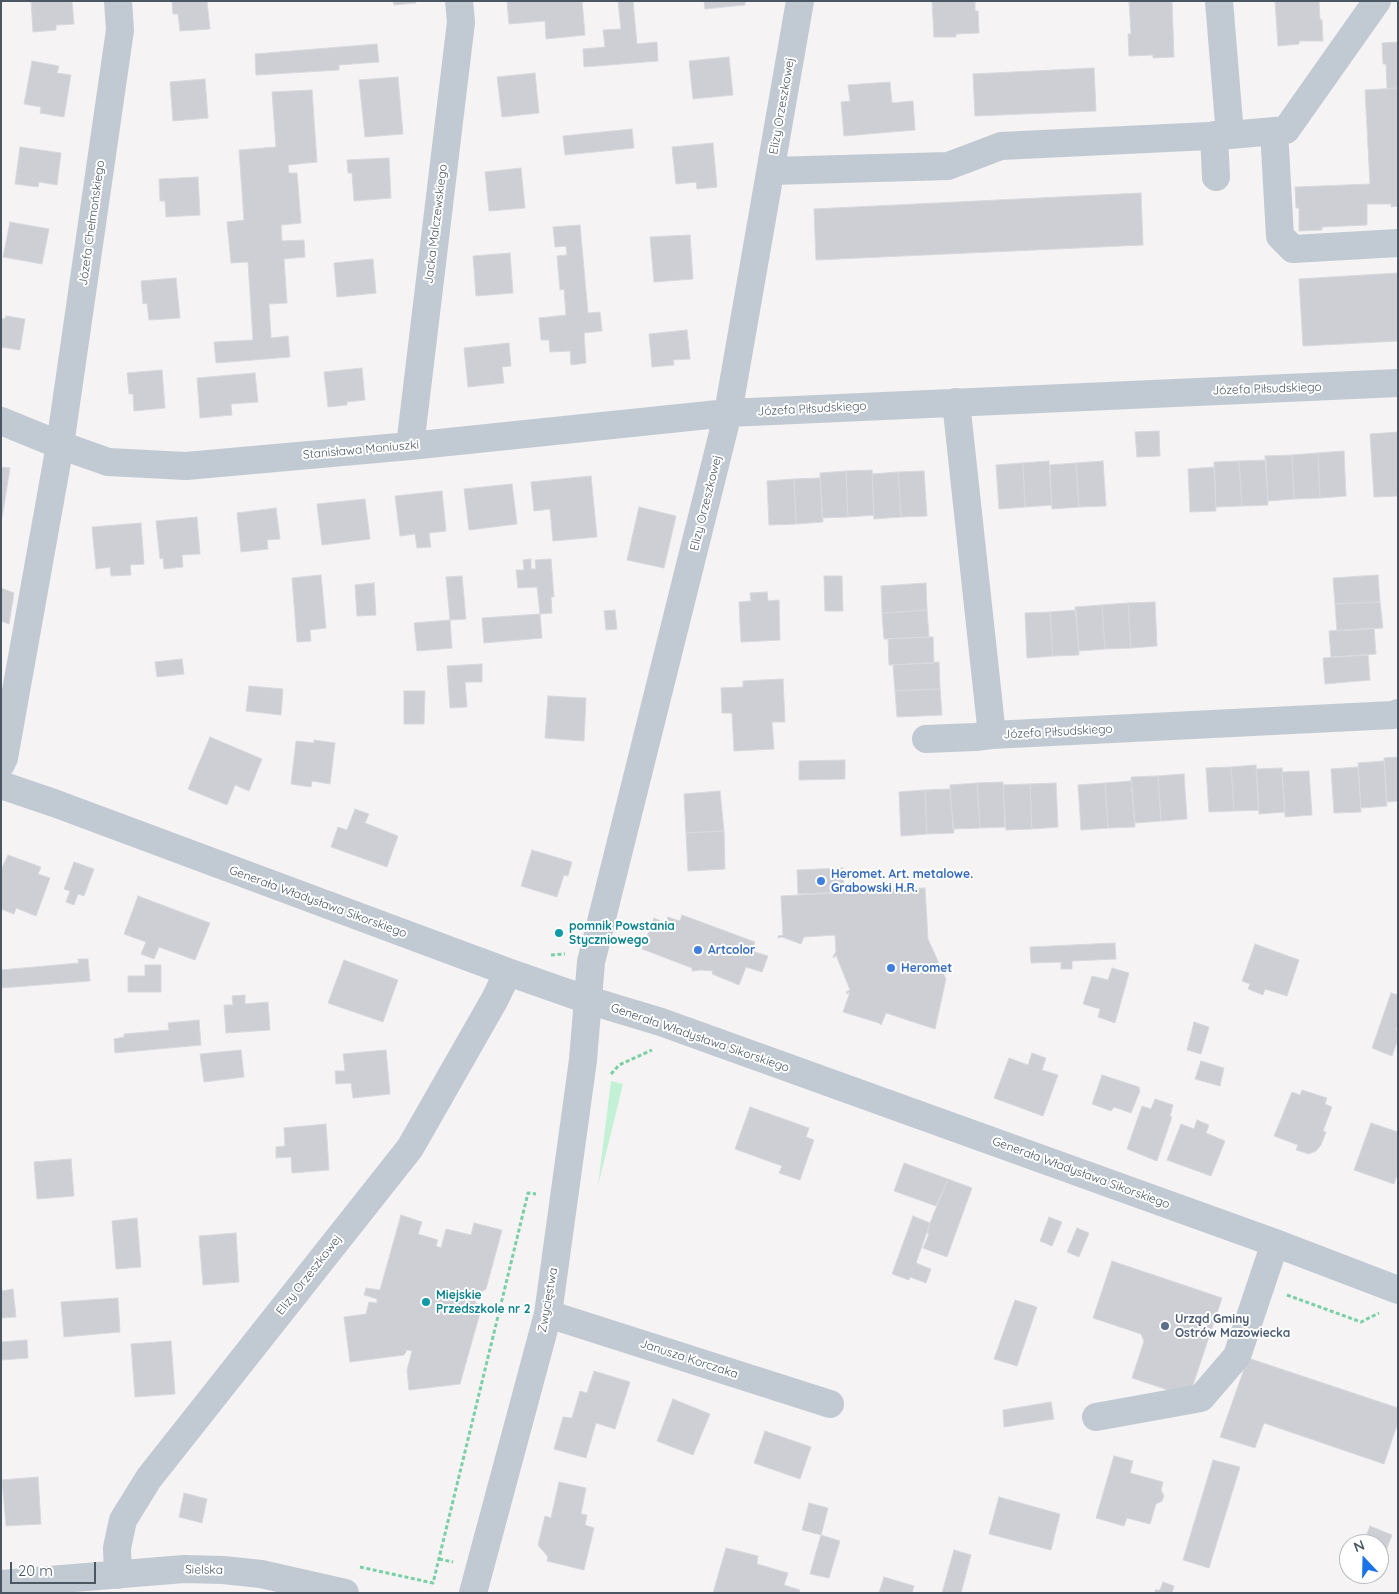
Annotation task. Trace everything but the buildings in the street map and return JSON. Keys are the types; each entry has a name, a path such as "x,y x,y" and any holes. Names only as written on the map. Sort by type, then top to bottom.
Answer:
{"street":[{"name":"Józefa Chełmońskiego","path":"1,764 4,758 60,445 120,30 118,1"},
{"name":"Jacka Malczewskiego","path":"410,446 461,22 459,1"},
{"name":"Elizy Orzeszkowej","path":"588,1000 591,962 728,413 800,1"},
{"path":"1216,177 1222,135 1220,1"},
{"path":"770,170 948,166 1001,146 1286,130 1377,1"},
{"path":"1274,131 1280,236 1293,249 1398,243"},
{"name":"Józefa Piłsudskiego","path":"728,413 1398,383"},
{"name":"Józefa Piłsudskiego","path":"956,402 992,735 1393,715 1398,713"},
{"name":"Stanisława Moniuszki","path":"1,421 108,462 186,466 410,446 728,413"},
{"path":"926,739 975,738 992,735"},
{"name":"Generała Władysława Sikorskiego","path":"1,786 54,803 508,972 588,1000 661,1022 1275,1243 1398,1290"},
{"name":"Elizy Orzeszkowej","path":"118,1575 117,1548 123,1520 148,1478 410,1148 508,972"},
{"name":"Zwycięstwa","path":"473,1593 548,1314 583,1060 588,1000"},
{"path":"1096,1417 1201,1398 1237,1356 1275,1243"},
{"name":"Janusza Korczaka","path":"548,1314 830,1404"},
{"name":"Sielska","path":"1,1584 184,1569 223,1570 261,1574 345,1593"}],"path":[{"path":"544,956 566,954"},
{"path":"433,1583 528,1193"}],"green space":[{"path":"611,1081 623,1084 598,1186"}],"place":[{"name":"Heromet. Art. metalowe. Grabowski H.R.","path":"821,881"},
{"name":"pomnik Powstania Styczniowego","path":"559,933"},
{"name":"Artcolor","path":"698,950"},
{"name":"Heromet","path":"891,968"},
{"name":"Miejskie Przedszkole nr 2","path":"426,1302"},
{"name":"Urząd Gminy Ostrów Mazowiecka","path":"1165,1326"}]}
